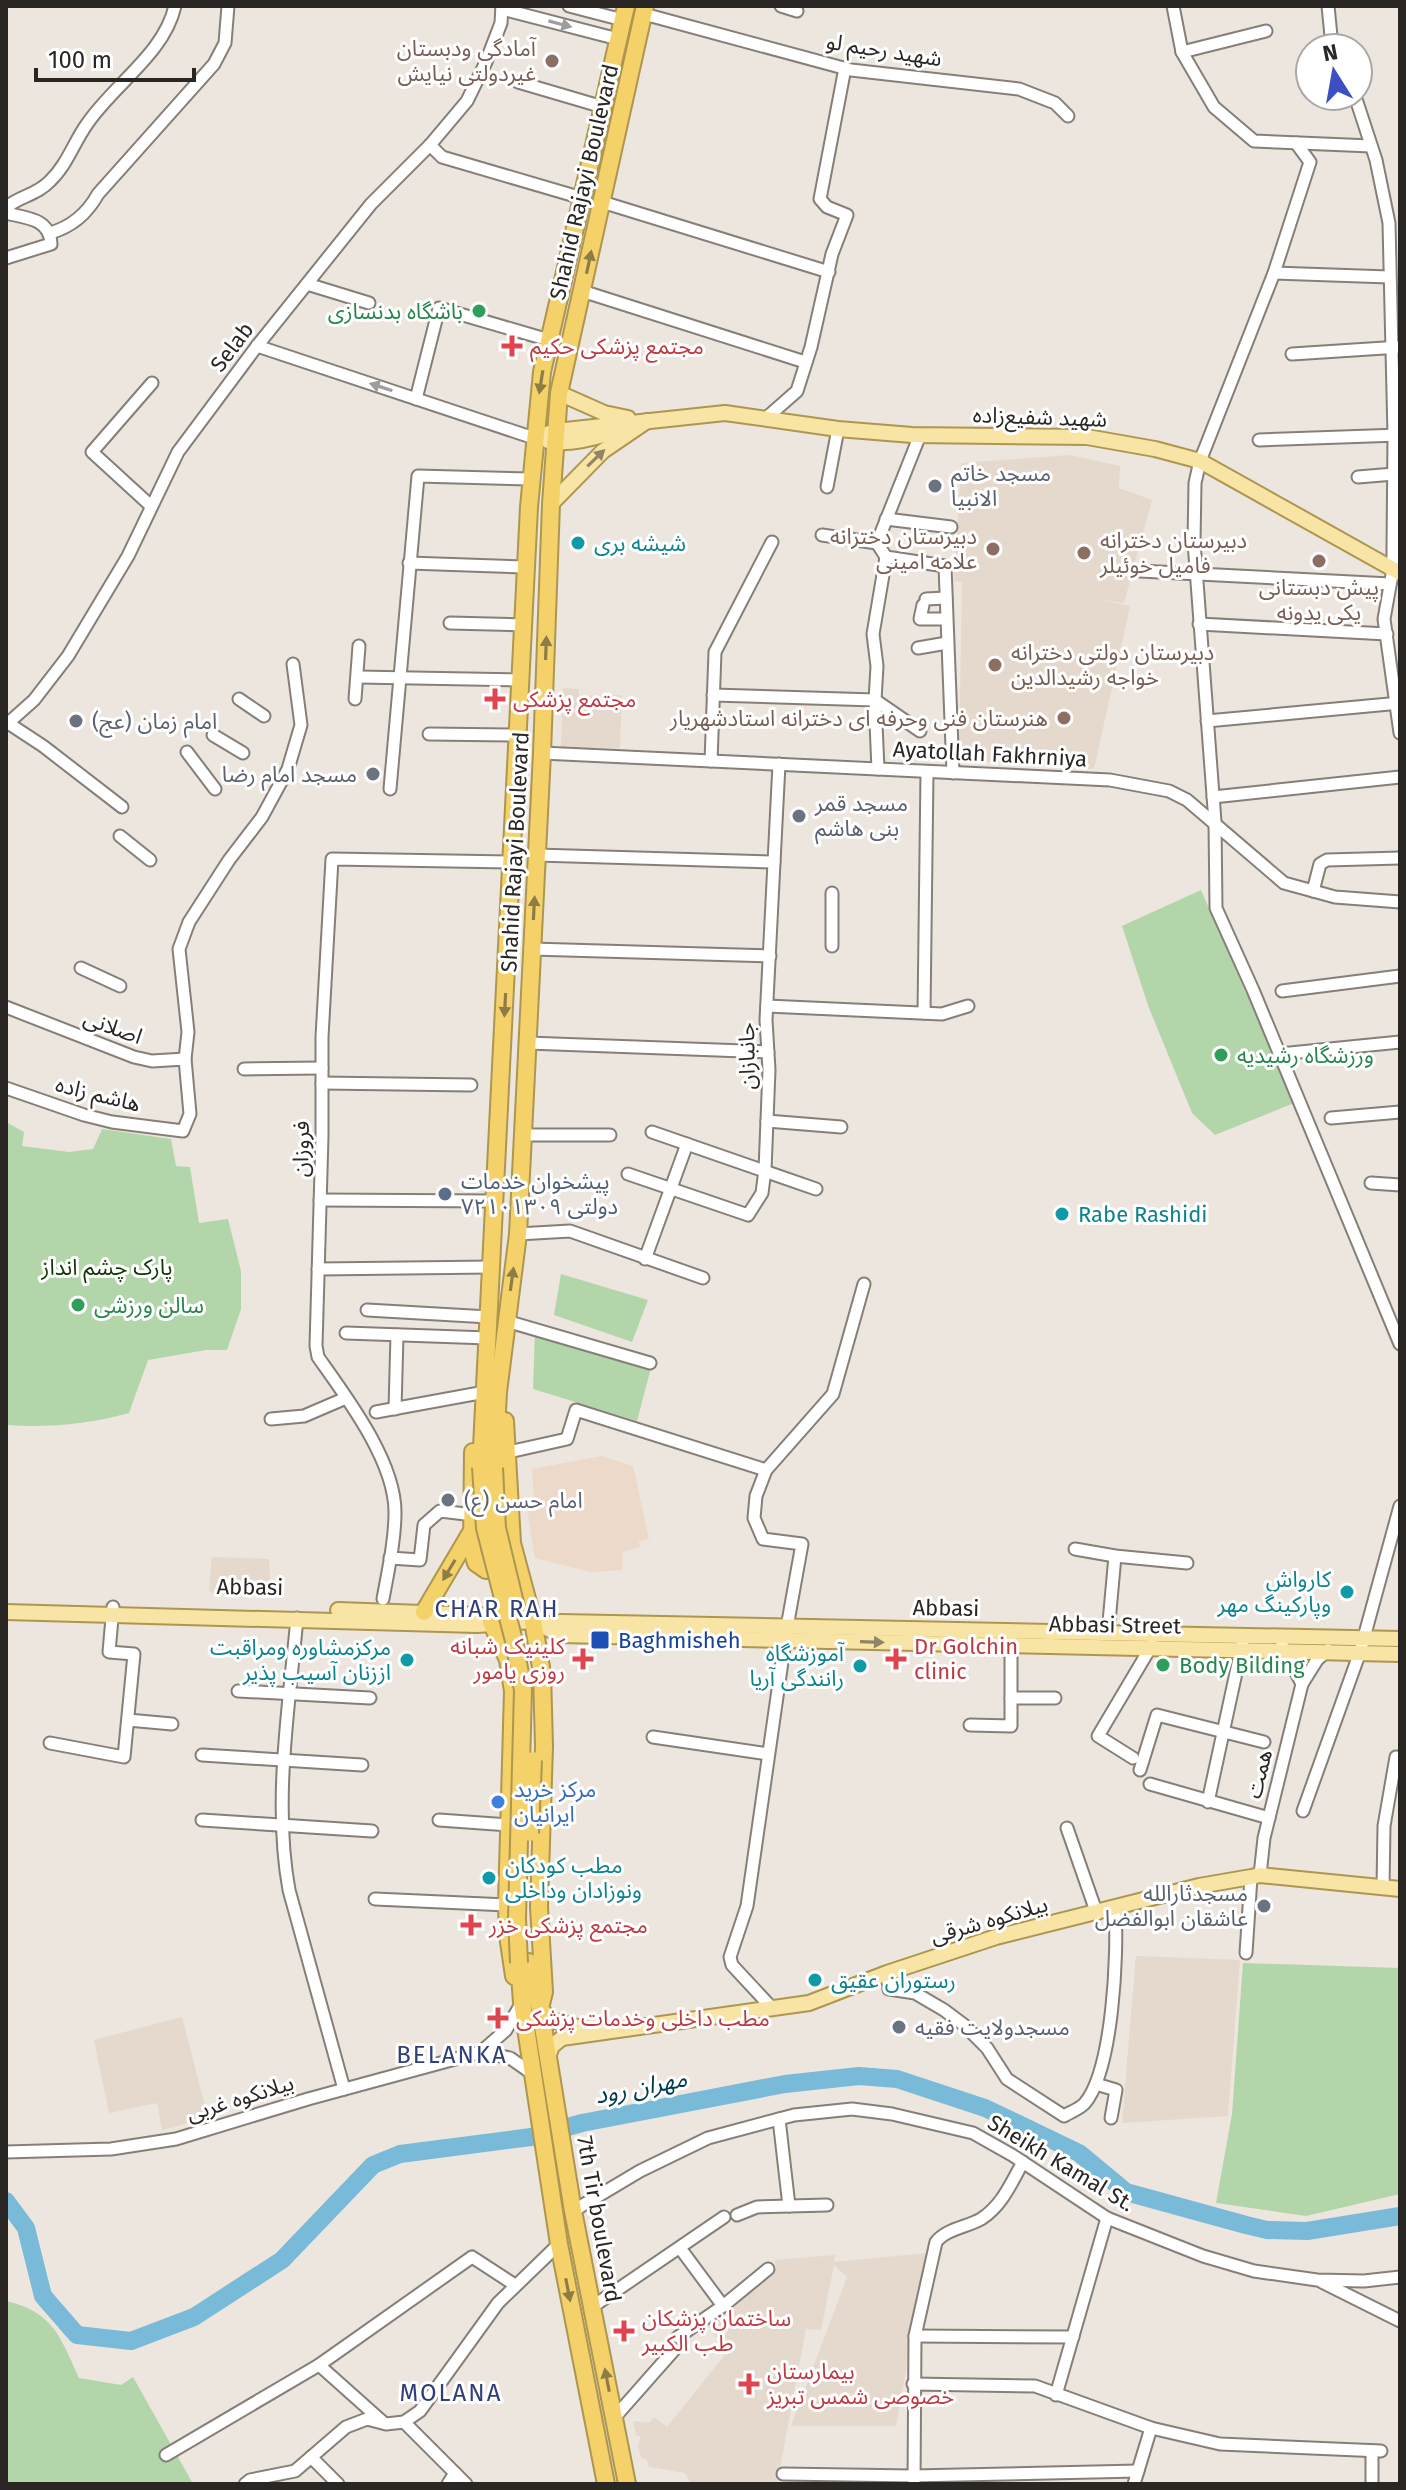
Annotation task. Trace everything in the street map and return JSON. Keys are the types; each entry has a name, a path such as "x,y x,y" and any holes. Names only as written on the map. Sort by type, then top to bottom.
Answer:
{"highway":[{"name":"Shahid Rajayi Boulevard","path":"524,1963 517,1918 523,1690 514,1641 485,1528 491,1392 498,1319 518,1234 551,504 559,393 645,10"},
{"name":"Shahid Rajayi Boulevard","path":"491,1392 488,1338 498,1319 492,1267 534,438 549,340 624,13"},
{"path":"491,1392 506,1424 509,1452 507,1489 516,1559 539,1623 543,1792 539,1907 544,1992 540,2008"},
{"path":"491,1392 473,1437 472,1550 476,1563 486,1570 510,1566 516,1559"},
{"path":"424,1612 473,1522"},
{"path":"491,1622 508,1660 513,1691 507,1905 512,1971 522,1998"},
{"path":"511,1790 519,1781 528,1778 537,1783 543,1792"},
{"name":"7th Tir boulevard","path":"524,1963 522,1998 559,2244 606,2484"},
{"name":"7th Tir boulevard","path":"524,1963 540,2008 573,2211 627,2484"}],"main road":[{"path":"559,393 604,413 648,420"},
{"name":"شهید شفیع‌زاده","path":"648,420 725,413 838,429 920,435 1087,437 1155,449 1200,461 1394,575"},
{"path":"534,438 601,436 648,420"},
{"path":"551,504 603,451 648,420"},
{"name":"Abbasi","path":"6,1606 450,1624 539,1623"},
{"name":"Abbasi","path":"6,1612 424,1612 480,1615 491,1622"},
{"name":"Abbasi Street","path":"539,1623 560,1635 786,1633 1011,1638 1150,1648 1242,1642 1285,1650 1327,1651 1362,1645 1400,1654"},
{"name":"Abbasi","path":"1011,1638 1108,1633 1242,1642 1276,1636 1341,1638 1362,1645 1400,1639"},
{"name":"بیلانکوه شرقی","path":"548,2057 552,2046 562,2038 593,2031 809,2003 996,1937 1199,1886 1256,1876 1400,1889"},
{"name":"بیلانکوه شرقی","path":"540,2008 551,2020 593,2031"}],"street":[{"path":"6,258 51,244 50,233 42,224 32,218 10,214 8,206 36,193 51,181 88,122 167,30 175,6"},
{"path":"50,233 66,227 87,211 98,194 214,64 225,43 228,6"},
{"path":"569,6 624,13"},
{"path":"781,6 797,11"},
{"path":"1173,6 1182,52 1214,107 1254,141 1371,146"},
{"path":"1328,6 1331,32"},
{"path":"502,7 618,39"},
{"name":"Selab","path":"7,724 34,700 68,656 128,556 178,452 257,346 371,204 430,145 467,101 501,23 502,7"},
{"name":"شهید رحیم لو","path":"645,10 845,68 1019,89 1055,103 1068,116"},
{"path":"1182,52 1266,31"},
{"path":"765,419 797,391 832,254 847,215 827,207 820,199 845,68"},
{"path":"518,82 603,107"},
{"path":"1360,112 1394,225 1389,277 1396,347 1396,551 1384,619 1399,704 1400,733"},
{"path":"1296,143 1310,162 1274,273 1200,461 1193,510 1215,822 1216,908 1400,1344"},
{"path":"430,145 442,157 582,198"},
{"path":"602,202 829,272"},
{"path":"1274,273 1389,277"},
{"path":"307,284 369,303"},
{"path":"582,291 805,362"},
{"path":"416,399 439,308 549,340"},
{"path":"257,346 534,438"},
{"path":"1292,354 1396,347"},
{"path":"151,506 92,452 152,383"},
{"path":"827,487 838,429"},
{"path":"877,543 920,435"},
{"path":"1259,440 1397,435"},
{"path":"1358,477 1394,474"},
{"path":"390,789 418,476 531,479"},
{"path":"886,519 951,527"},
{"path":"822,535 877,543 886,557 873,634 877,666 878,769"},
{"path":"711,761 715,652 772,542"},
{"path":"886,557 945,566 953,773"},
{"path":"409,563 526,567"},
{"path":"1140,571 1394,575"},
{"path":"946,598 925,602 920,619 946,619"},
{"path":"450,623 524,625"},
{"path":"1199,624 1387,634"},
{"path":"918,648 947,643"},
{"path":"355,699 359,646"},
{"path":"185,1059 188,1032 179,949 189,922 229,860 262,817 288,769 301,725 293,664"},
{"path":"358,677 521,680"},
{"path":"713,695 875,700 920,731"},
{"path":"239,699 264,716"},
{"path":"1207,721 1399,704"},
{"path":"7,724 43,746 122,807"},
{"path":"429,734 518,735"},
{"path":"213,735 243,753"},
{"path":"187,752 215,789"},
{"name":"Ayatollah Fakhrniya","path":"542,753 1110,780 1169,791 1187,800 1284,883 1335,897 1400,902"},
{"name":"جانبازان","path":"628,1174 748,1215 762,1193 767,1121 767,1006 779,764"},
{"path":"924,1013 927,772"},
{"path":"1213,797 1400,777"},
{"path":"120,836 150,860"},
{"path":"537,855 774,862"},
{"path":"1313,891 1320,864 1327,860 1400,858"},
{"name":"فروزان","path":"383,1599 395,1511 388,1477 346,1398 318,1357 316,1346 322,1068 332,859 512,862"},
{"path":"832,893 832,946"},
{"path":"532,949 770,956"},
{"path":"81,968 120,986"},
{"path":"1282,991 1400,976"},
{"path":"767,1006 924,1013 955,1012 968,1006"},
{"name":"اصلانی","path":"6,1007 134,1057 152,1061 185,1059"},
{"path":"1280,1054 1400,1042"},
{"path":"528,1043 768,1052"},
{"name":"هاشم زاده","path":"6,1088 98,1118 183,1131 190,1114 185,1059"},
{"path":"244,1069 322,1068"},
{"path":"322,1083 471,1085"},
{"path":"1331,1118 1400,1112"},
{"path":"767,1121 841,1127"},
{"path":"652,1132 816,1189"},
{"path":"523,1135 610,1135"},
{"path":"645,1259 687,1144"},
{"path":"1371,1183 1400,1185"},
{"path":"320,1200 495,1201"},
{"path":"518,1234 570,1231 703,1278"},
{"path":"318,1269 492,1267"},
{"path":"772,2008 732,1965 730,1957 747,1906 786,1633 802,1544 763,1539 754,1518 756,1496 766,1470 833,1394 864,1284"},
{"path":"367,1310 498,1319 650,1363"},
{"path":"346,1333 488,1338"},
{"path":"395,1409 397,1335"},
{"path":"376,1412 491,1392"},
{"path":"271,1419 304,1416 346,1398"},
{"path":"509,1452 567,1439 576,1410 766,1470"},
{"path":"1303,1811 1362,1645 1396,1537 1400,1506"},
{"path":"390,1558 420,1560 424,1525 440,1511 473,1522"},
{"path":"1075,1549 1187,1563"},
{"path":"1108,1633 1115,1556"},
{"path":"50,1743 124,1757 134,1654 109,1652 112,1611"},
{"path":"297,1618 285,1760 284,1862 344,2089"},
{"path":"1133,1758 1098,1736 1158,1634"},
{"path":"1276,1636 1302,1684"},
{"path":"970,1725 1011,1726 1011,1638"},
{"name":"همت","path":"1246,1953 1256,1876 1302,1684 1317,1660 1341,1638"},
{"path":"1208,1802 1242,1642"},
{"path":"238,1691 370,1698"},
{"path":"1011,1698 1055,1698"},
{"path":"1140,1770 1157,1715 1264,1742"},
{"path":"128,1720 172,1724"},
{"path":"653,1737 768,1754"},
{"path":"202,1755 362,1765"},
{"path":"1383,1887 1384,1826 1396,1757"},
{"path":"1150,1784 1269,1818"},
{"path":"202,1820 372,1831"},
{"path":"439,1820 509,1825"},
{"path":"1067,1828 1097,1914"},
{"path":"375,1899 507,1905"},
{"path":"887,1973 889,1989 915,1993 954,2017 987,2048 1007,2079 1064,2116 1084,2105 1107,2054 1117,1934 1115,1909"},
{"name":"بیلانکوه غربی","path":"6,2152 111,2149 176,2139 481,2052 506,2030 522,1998"},
{"path":"481,2052 510,2058 533,2074"},
{"path":"1096,2084 1116,2090 1111,2118"},
{"name":"Sheikh Kamal St.","path":"573,2211 640,2171 697,2143 779,2119 852,2109 892,2114 973,2133 1107,2218 1178,2247 1254,2271 1317,2280 1364,2281 1400,2277"},
{"path":"779,2119 789,2206"},
{"path":"914,2480 915,2336 936,2242 940,2237 992,2211 1023,2162"},
{"path":"737,2215 757,2207 827,2205"},
{"path":"592,2307 724,2217"},
{"path":"1056,2395 1107,2218"},
{"path":"245,2484 250,2480 295,2471 346,2427 367,2419 386,2424 404,2422 420,2411 498,2303 559,2244"},
{"path":"680,2248 723,2306"},
{"path":"166,2455 319,2365 472,2257 515,2285"},
{"path":"678,2337 768,2269"},
{"path":"1317,2280 1400,2321"},
{"path":"915,2336 1073,2337"},
{"path":"614,2418 674,2350"},
{"path":"319,2365 386,2424"},
{"path":"913,2384 1035,2386 1151,2428 1220,2444 1377,2451 1372,2484"},
{"path":"404,2422 466,2484"},
{"path":"1134,2484 1151,2428"},
{"path":"311,2457 338,2484"},
{"path":"783,2474 914,2480 1138,2471"},
{"path":"448,2484 455,2473"}],"shaded area":[{"path":"1070,455 1120,466 1119,488 1152,500 1124,603 1098,599 1130,606 1094,769 959,760 962,582 954,581 961,463"},
{"path":"563,688 579,689 579,696 622,695 620,748 561,747"},
{"path":"602,1456 633,1466 649,1539 639,1541 640,1547 623,1552 622,1570 591,1572 535,1558 526,1502 534,1501 532,1469"},
{"path":"212,1557 269,1559 271,1596 212,1594 209,1590"},
{"path":"1136,1956 1240,1960 1228,2116 1122,2123"},
{"path":"182,2017 208,2118 162,2130 157,2103 109,2113 94,2040"},
{"name":"بیمارستان خصوصی شمس تبریز","path":"927,2253 896,2426 791,2426 847,2277 834,2265 821,2330 806,2329 777,2484 691,2484 685,2473 649,2467 647,2460 641,2458 638,2445 641,2437 636,2435 633,2421 649,2423 654,2417 667,2427 727,2352 706,2323 776,2268 775,2260 835,2255 834,2262"}],"green space":[{"name":"ورزشگاه رشیدیه","path":"1201,890 1294,1103 1215,1135 1192,1113 1149,1008 1122,926"},
{"name":"پارک چشم انداز","path":"6,1122 24,1132 22,1146 69,1152 93,1149 102,1129 171,1139 176,1166 190,1167 199,1223 228,1219 241,1271 241,1309 227,1350 206,1350 148,1360 129,1413 68,1424 6,1425"},
{"path":"561,1274 648,1300 632,1342 554,1315"},
{"path":"535,1333 651,1368 637,1421 533,1389"},
{"path":"1243,1963 1400,1968 1400,2194 1306,2216 1216,2203 1232,2114"},
{"path":"6,2301 45,2319 60,2339 79,2378 121,2385 133,2377 193,2484 6,2484"}],"waterway":[{"name":"مهران رود","path":"6,2201 26,2228 43,2296 77,2335 131,2341 194,2317 282,2260 373,2165 400,2154 531,2137 582,2123 785,2084 859,2076 897,2079 985,2108 1079,2153 1126,2192 1246,2225 1267,2230 1307,2231 1400,2216"}],"place":[{"name":"آمادگی ودبستان غیردولتی نیایش","path":"552,61"},
{"name":"باشگاه بدنسازی","path":"479,311"},
{"name":"مجتمع پزشکی حکیم","path":"512,346"},
{"name":"مسجد خاتم الانبیا","path":"935,486"},
{"name":"شیشه بری","path":"578,543"},
{"name":"دبیرستان دخترانه علامه امینی","path":"993,549"},
{"name":"دبیرستان دخترانه فامیل خوئیلر","path":"1084,553"},
{"name":"پیش دبستانی یکی یدونه","path":"1319,561"},
{"name":"دبیرستان دولتی دخترانه خواجه رشیدالدین","path":"995,665"},
{"name":"مجتمع پزشکی","path":"495,699"},
{"name":"هنرستان فنی وحرفه ای دخترانه استادشهریار","path":"1064,718"},
{"name":"امام زمان (عج)","path":"76,721"},
{"name":"مسجد امام رضا","path":"373,774"},
{"name":"مسجد قمر بنی هاشم","path":"799,816"},
{"name":"ورزشگاه رشیدیه","path":"1221,1055"},
{"name":"پیشخوان خدمات دولتی ۷۲۱۰۱۳۰۹","path":"445,1194"},
{"name":"Rabe Rashidi","path":"1062,1214"},
{"name":"سالن ورزشی","path":"78,1305"},
{"name":"امام حسن (ع)","path":"448,1500"},
{"name":"کارواش وپارکینگ مهر","path":"1347,1592"},
{"name":"Baghmisheh","path":"600,1640"},
{"name":"کلینیک شبانه روزی یامور","path":"583,1659"},
{"name":"Dr Golchin clinic","path":"896,1659"},
{"name":"مرکزمشاوره ومراقبت اززنان آسیب پذیر","path":"407,1660"},
{"name":"Body Bilding","path":"1163,1665"},
{"name":"آموزشگاه رانندگی آریا","path":"860,1666"},
{"name":"مرکز خرید ایرانیان","path":"498,1802"},
{"name":"مطب کودکان ونوزادان وداخلی","path":"489,1878"},
{"name":"مسجدثارالله عاشقان ابوالفضل","path":"1264,1906"},
{"name":"مجتمع پزشکی خزر","path":"471,1925"},
{"name":"رستوران عقیق","path":"815,1980"},
{"name":"مطب داخلی وخدمات پزشکی","path":"498,2018"},
{"name":"مسجدولایت فقیه","path":"899,2027"},
{"name":"ساختمان پزشکان طب الکبیر","path":"624,2331"},
{"name":"بیمارستان خصوصی شمس تبریز","path":"749,2384"}],"district":[{"name":"CHAR RAH","path":"497,1609"},
{"name":"BELANKA","path":"452,2055"},
{"name":"MOLANA","path":"451,2393"}]}
